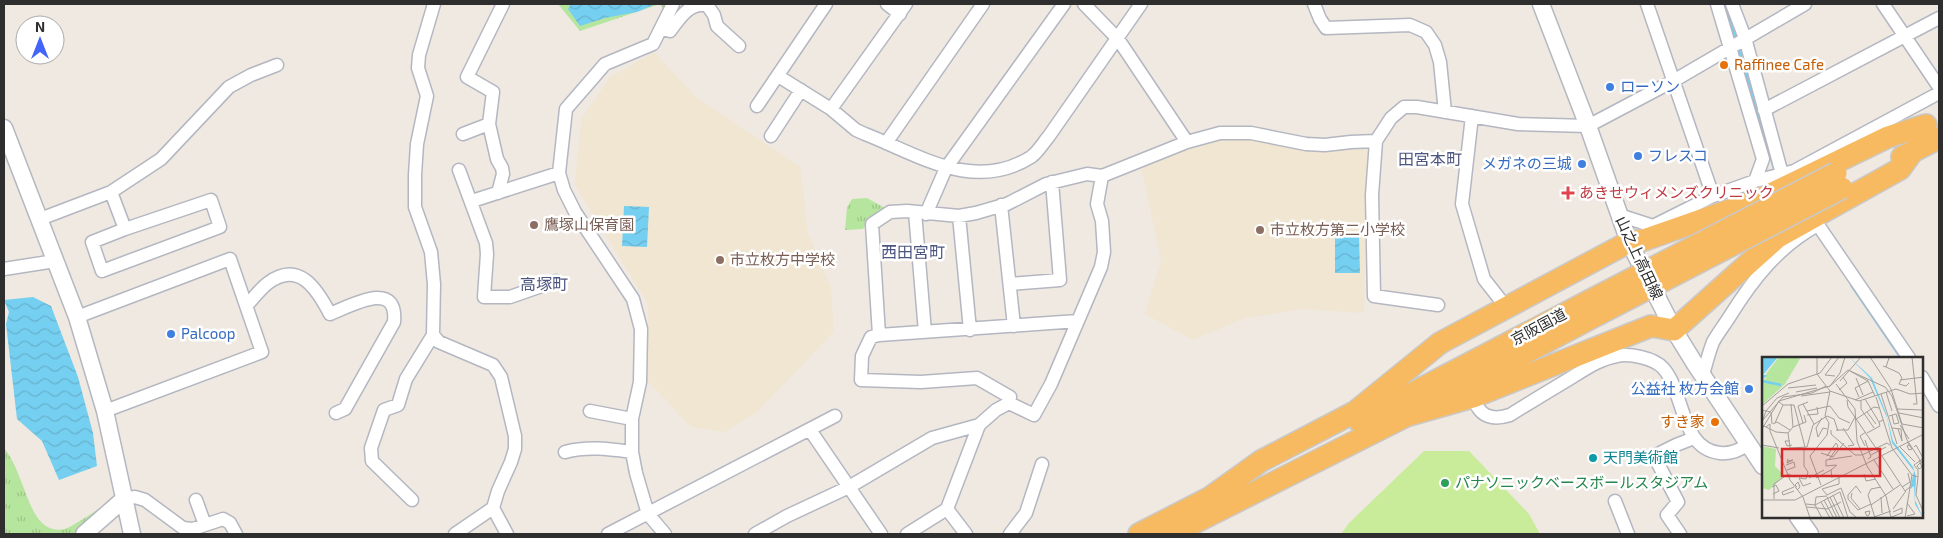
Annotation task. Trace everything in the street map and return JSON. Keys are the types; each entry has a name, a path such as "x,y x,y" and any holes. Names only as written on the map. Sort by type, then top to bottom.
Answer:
{"highway":[{"path":"1208,499 1261,461 1355,412 1440,343 1629,242 1644,240 1756,200 1888,137 1935,127"},
{"name":"京阪国道","path":"1839,180 1913,152 1935,127"},
{"name":"京阪国道","path":"1139,534 1593,308 1839,180 1935,127"},
{"path":"1406,416 1473,397 1650,326 1674,330 1778,237 1900,169 1913,152"},
{"name":"京阪国道","path":"1172,534 1406,416 1593,308"}],"street":[{"path":"412,500 372,461 370,448 384,410 398,405 406,379 433,335 434,284 431,252 415,207 415,175 417,144 427,96 418,68 419,55 434,4"},
{"path":"498,192 503,174 502,168 496,159 489,124 493,92 467,77 502,4"},
{"path":"665,534 648,514 632,452 632,419 640,382 642,330 633,299 575,212 564,190 559,173 566,110 605,64 653,44 673,4"},
{"path":"661,30 670,31 689,8 696,4 707,5 714,16 716,26 739,46"},
{"path":"757,106 826,4"},
{"path":"831,109 903,9 887,4"},
{"path":"886,143 983,4"},
{"path":"925,332 920,213 946,168 1064,4"},
{"path":"1084,4 1118,39 1187,142"},
{"path":"778,76 831,109 856,130 946,168 965,172 996,172 1033,156 1118,39 1141,4"},
{"path":"1314,4 1326,28 1410,25 1426,32 1435,45 1440,62 1445,112"},
{"name":"山之上高田線","path":"1541,4 1588,126 1629,242 1674,330 1762,465"},
{"path":"1717,4 1763,158 1755,181"},
{"path":"1732,4 1784,177"},
{"path":"1438,305 1374,296 1372,195 1376,141 1391,118 1404,107 1417,107 1518,124 1588,126 1675,80 1804,4"},
{"path":"1883,4 1939,87"},
{"path":"1652,5 1713,196"},
{"path":"1748,108 1763,105 1939,18"},
{"path":"40,219 111,192 161,159 229,87 251,75 277,65"},
{"path":"771,136 801,90"},
{"path":"1619,215 1653,226 1713,196 1755,181 1784,177 1939,93"},
{"path":"1472,116 1462,204 1484,279 1506,308"},
{"path":"463,134 489,124"},
{"path":"4,128 77,316 105,411 132,534"},
{"path":"879,335 872,224 890,212 959,216 976,214 1007,204 1052,182 1086,174 1102,176 1187,142 1220,133 1251,133 1306,144 1325,145 1376,141"},
{"path":"460,170 486,243 484,297 510,297 556,281"},
{"path":"472,201 559,173"},
{"path":"1009,403 1034,415 1051,384 1078,321 1100,267 1104,252 1102,221 1097,204 1102,176"},
{"path":"1010,284 1060,280 1052,182"},
{"path":"111,192 124,229"},
{"path":"211,200 220,227 102,271 92,242 124,229 211,200"},
{"path":"1001,205 1014,326"},
{"path":"959,216 970,330"},
{"path":"1702,375 1713,342 1743,294 1761,271 1783,248 1801,234 1818,225 1908,357"},
{"path":"77,316 230,259 262,352 105,411"},
{"path":"4,269 55,261"},
{"path":"301,277 315,270"},
{"path":"246,306 266,284 277,277 292,275 306,279 319,293 330,314 374,298 382,297 390,301 395,310 394,322 344,409 336,413"},
{"path":"1009,403 1010,398 977,378 921,382 862,380 862,356 871,337 879,335 1078,321"},
{"path":"433,335 439,342 493,365 501,377 512,421 515,449 512,462 498,491 493,508 455,534"},
{"path":"1473,397 1476,407 1486,416 1499,418 1510,415 1598,362 1618,355 1642,356 1663,367 1671,380 1694,438 1703,448 1717,453 1731,453 1748,444"},
{"path":"1923,380 1939,406"},
{"path":"755,534 787,516 849,487 932,438 979,425 996,410 1009,403"},
{"path":"590,411 632,419"},
{"path":"608,534 836,416"},
{"path":"907,534 947,509 979,425"},
{"path":"810,430 881,534"},
{"path":"1680,534 1667,515 1678,502 1654,456 1694,438"},
{"path":"565,452 576,449 603,448 632,452"},
{"path":"1010,534 1026,514 1042,464"},
{"path":"84,534 124,499 135,497 144,500 183,528 193,529 223,519 230,523 236,534"},
{"path":"196,500 205,525"},
{"path":"1615,501 1628,534"},
{"path":"493,508 507,534"},
{"path":"947,509 966,534"},
{"path":"1799,518 1810,534"}],"shaded area":[{"name":"市立枚方中学校","path":"654,52 695,96 800,167 808,233 831,288 834,332 757,412 725,432 691,427 647,380 648,304 575,185 581,120 610,77"},
{"name":"市立枚方第二小学校","path":"1219,139 1251,139 1322,151 1367,146 1364,313 1304,309 1245,318 1193,340 1145,314 1161,260 1141,166 1184,148"}],"green space":[{"path":"558,4 660,4 580,31"},
{"path":"660,4 669,4 664,10"},
{"path":"867,198 885,208 868,221 863,229 845,230 847,207 852,199"},
{"path":"4,448 15,466 32,509 42,523 48,527 56,530 65,529 111,501 74,534 4,534"},
{"name":"パナソニックベースボールスタジアム","path":"1424,451 1469,451 1529,514 1540,534 1341,534 1349,523"}],"water":[{"path":"571,4 656,4 637,12 605,18 580,26 568,9"},
{"path":"624,206 649,207 647,247 622,246"},
{"path":"1335,234 1359,235 1360,273 1335,273"},
{"path":"33,297 51,306 78,377 93,433 97,466 59,480 42,441 17,419 6,324 9,312 4,300"}],"waterway":[{"path":"1725,4 1736,40"},
{"path":"1738,46 1775,171"},
{"path":"1852,286 1900,357"}],"place":[{"name":"Raffinee Cafe","path":"1724,65"},
{"name":"ローソン","path":"1610,87"},
{"name":"フレスコ","path":"1638,156"},
{"name":"メガネの三城","path":"1582,164"},
{"name":"あきせウィメンズクリニック","path":"1568,193"},
{"name":"鷹塚山保育園","path":"534,225"},
{"name":"市立枚方第二小学校","path":"1260,230"},
{"name":"市立枚方中学校","path":"720,260"},
{"name":"Palcoop","path":"171,334"},
{"name":"公益社 枚方会館","path":"1749,389"},
{"name":"すき家","path":"1715,422"},
{"name":"天門美術館","path":"1593,458"},
{"name":"パナソニックベースボールスタジアム","path":"1445,483"}],"district":[{"name":"田宮本町","path":"1430,159"},
{"name":"西田宮町","path":"913,252"},
{"name":"高塚町","path":"544,284"}]}
